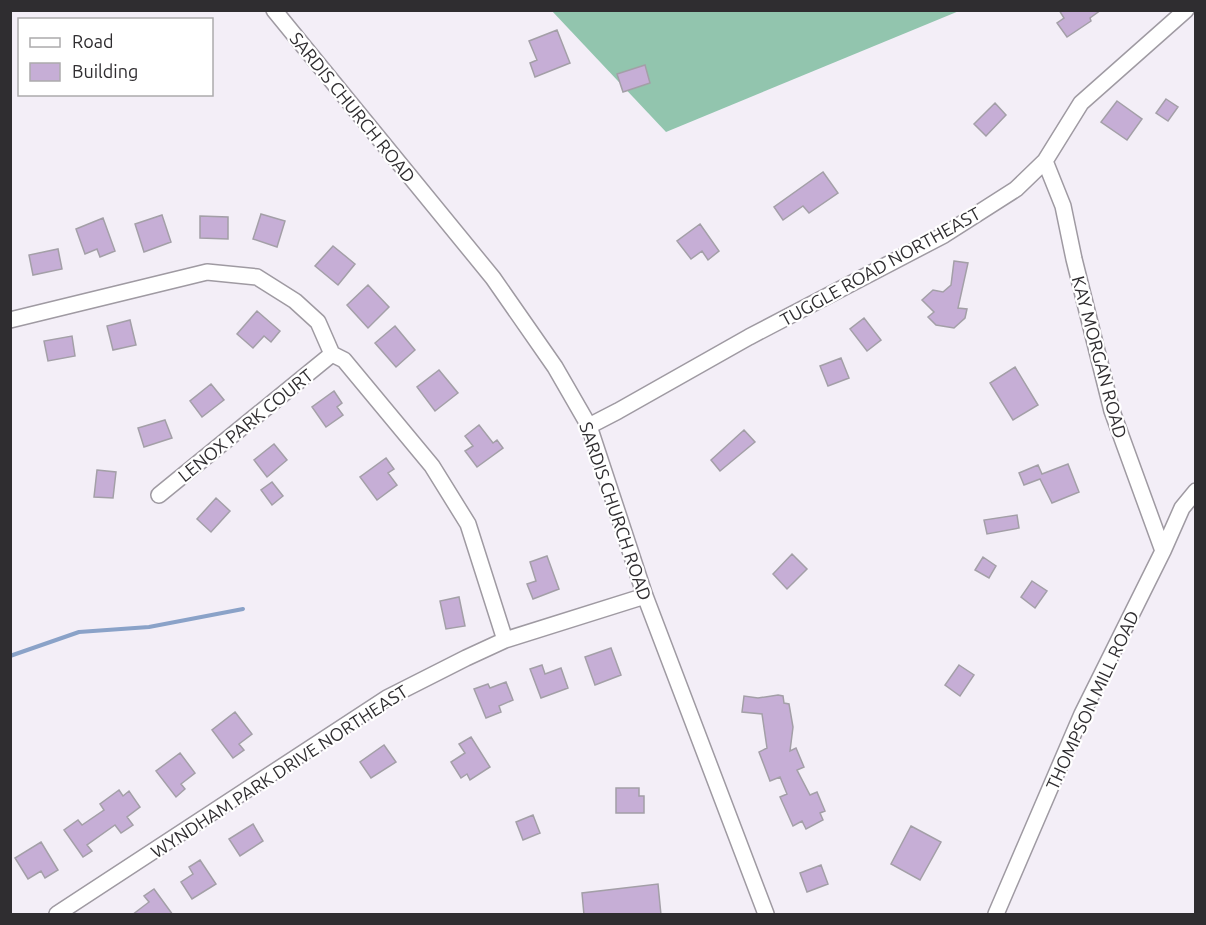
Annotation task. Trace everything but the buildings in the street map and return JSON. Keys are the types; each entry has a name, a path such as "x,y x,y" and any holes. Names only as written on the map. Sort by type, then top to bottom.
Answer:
{"street":[{"name":"SARDIS CHURCH ROAD","path":"274,10 493,278 555,367 589,426 645,596 766,915"},
{"name":"TUGGLE ROAD NORTHEAST","path":"589,426 748,337 944,235 1016,189 1045,161 1081,103 1186,10"},
{"name":"KAY MORGAN ROAD","path":"1045,161 1063,206 1112,411 1163,551"},
{"path":"10,320 207,272 257,277 285,295 318,322 332,354 344,360 432,466 468,524 505,640"},
{"name":"LENOX PARK COURT","path":"159,495 332,354"},
{"name":"THOMPSON MILL ROAD","path":"996,915 1082,714 1182,508 1196,491"},
{"name":"WYNDHAM PARK DRIVE NORTHEAST","path":"57,915 387,698 505,640 645,596"}],"green space":[{"path":"552,11 959,11 666,132"}],"waterway":[{"path":"10,656 79,632 149,627 243,609"}]}
